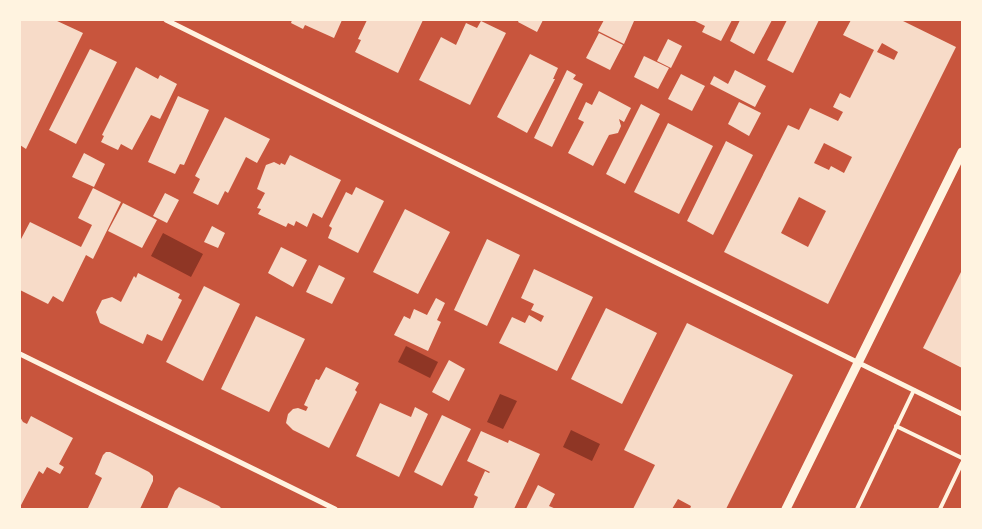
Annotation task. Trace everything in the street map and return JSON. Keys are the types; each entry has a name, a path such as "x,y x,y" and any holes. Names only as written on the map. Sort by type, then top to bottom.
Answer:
{"street":[{"path":"166,20 962,414"},
{"path":"786,509 962,152"},
{"path":"20,354 334,509"}],"lane":[{"path":"857,509 914,390"},
{"path":"896,426 962,458"},
{"path":"940,509 962,463"}],"shaded area":[{"path":"163,233 203,254 191,277 151,256"},
{"path":"406,346 438,362 430,378 398,362"},
{"path":"500,394 517,401 503,429 487,422"},
{"path":"571,430 600,444 592,461 563,447"}],"building":[{"path":"20,20 55,20 83,33 26,149 20,145"},
{"path":"292,20 342,20 334,38 305,25 303,29 291,23"},
{"path":"367,20 423,20 398,73 355,52 361,40 358,39"},
{"path":"519,20 543,20 537,32 518,22"},
{"path":"604,20 634,21 624,44 598,31"},
{"path":"693,20 732,20 721,41 702,32 705,26"},
{"path":"740,20 772,20 754,54 730,41"},
{"path":"787,20 819,20 793,73 767,60"},
{"path":"851,20 901,20 956,47 828,304 724,252 788,125 799,130 810,108 838,121 843,112 833,107 840,93 850,98 874,50 843,35","holes":["882,43 898,52 894,60 877,52","824,143 852,157 844,173 831,166 829,170 814,163","799,197 826,211 808,247 781,233"]},
{"path":"481,21 506,33 470,105 419,80 441,37 456,45 466,23 477,28"},
{"path":"599,33 623,45 610,70 586,58"},
{"path":"668,39 682,46 671,68 657,61"},
{"path":"90,49 117,62 76,144 49,130"},
{"path":"530,54 558,68 553,79 555,79 527,133 497,117"},
{"path":"644,56 669,68 658,89 634,77"},
{"path":"136,67 158,79 160,75 177,84 160,119 151,115 132,150 121,144 118,150 101,142 104,136 102,135"},
{"path":"567,70 576,75 573,79 583,84 552,147 534,138"},
{"path":"735,70 766,86 755,107 710,84 714,76 728,84"},
{"path":"681,74 705,86 692,111 668,99"},
{"path":"599,91 631,108 624,122 619,119 621,126 618,133 609,135 593,166 568,153 584,122 578,119 586,102 592,105"},
{"path":"178,96 209,110 184,165 180,164 175,174 148,162"},
{"path":"739,102 761,113 749,136 728,124"},
{"path":"641,104 660,114 625,184 606,174"},
{"path":"225,117 270,139 257,163 246,157 228,193 225,191 218,205 193,193 200,179 195,176"},
{"path":"668,123 713,146 679,214 634,192"},
{"path":"726,141 753,155 713,235 687,221"},
{"path":"84,153 105,164 94,187 72,177"},
{"path":"290,155 341,180 322,218 313,213 307,227 296,221 294,226 288,223 286,227 258,214 261,209 257,208 265,193 257,189 266,165 274,162 285,165"},
{"path":"356,187 384,201 358,253 328,238 332,228 329,226 346,192 352,195"},
{"path":"93,188 121,202 93,259 86,255 63,302 53,296 48,304 20,290 20,241 30,222 81,247 92,225 78,218"},
{"path":"165,193 179,200 167,223 153,216"},
{"path":"123,203 157,220 142,248 108,231"},
{"path":"405,209 450,232 418,294 373,272"},
{"path":"212,226 225,233 218,248 204,242"},
{"path":"487,239 520,255 487,326 454,310"},
{"path":"281,247 307,260 293,287 268,273"},
{"path":"319,265 345,278 332,304 306,292"},
{"path":"534,269 593,297 557,371 499,343 512,317 525,323 529,315 541,322 544,316 531,310 534,304 521,298"},
{"path":"962,270 962,368 923,348"},
{"path":"138,273 180,294 178,298 182,300 162,341 147,334 143,344 100,323 96,312 102,300 112,297 121,302 134,276 136,278"},
{"path":"204,286 240,304 203,381 166,362"},
{"path":"436,298 445,303 437,320 441,322 428,351 394,335 404,316 410,319 414,309 427,315"},
{"path":"606,308 657,333 622,404 571,379"},
{"path":"256,316 305,339 269,412 221,389"},
{"path":"687,323 793,375 726,509 690,509 691,506 678,499 672,509 633,509 655,465 624,450"},
{"path":"449,360 465,369 449,401 432,392"},
{"path":"326,367 359,383 355,390 357,392 329,448 293,430 286,423 288,414 293,409 298,408 306,411 308,407 304,405 316,379 319,380"},
{"path":"380,403 411,417 415,407 428,414 399,477 356,456"},
{"path":"442,415 471,429 442,486 414,472"},
{"path":"31,416 73,438 59,464 64,467 60,474 47,467 43,474 39,471 20,507 20,417 27,424"},
{"path":"481,431 508,443 509,440 540,454 514,509 473,509 478,497 474,495 485,471 490,472 467,461"},
{"path":"106,452 110,452 149,472 153,476 153,481 140,509 88,508 102,478 95,474"},
{"path":"538,485 555,494 549,506 556,509 526,509"},
{"path":"179,487 222,509 167,509 175,491"}]}
